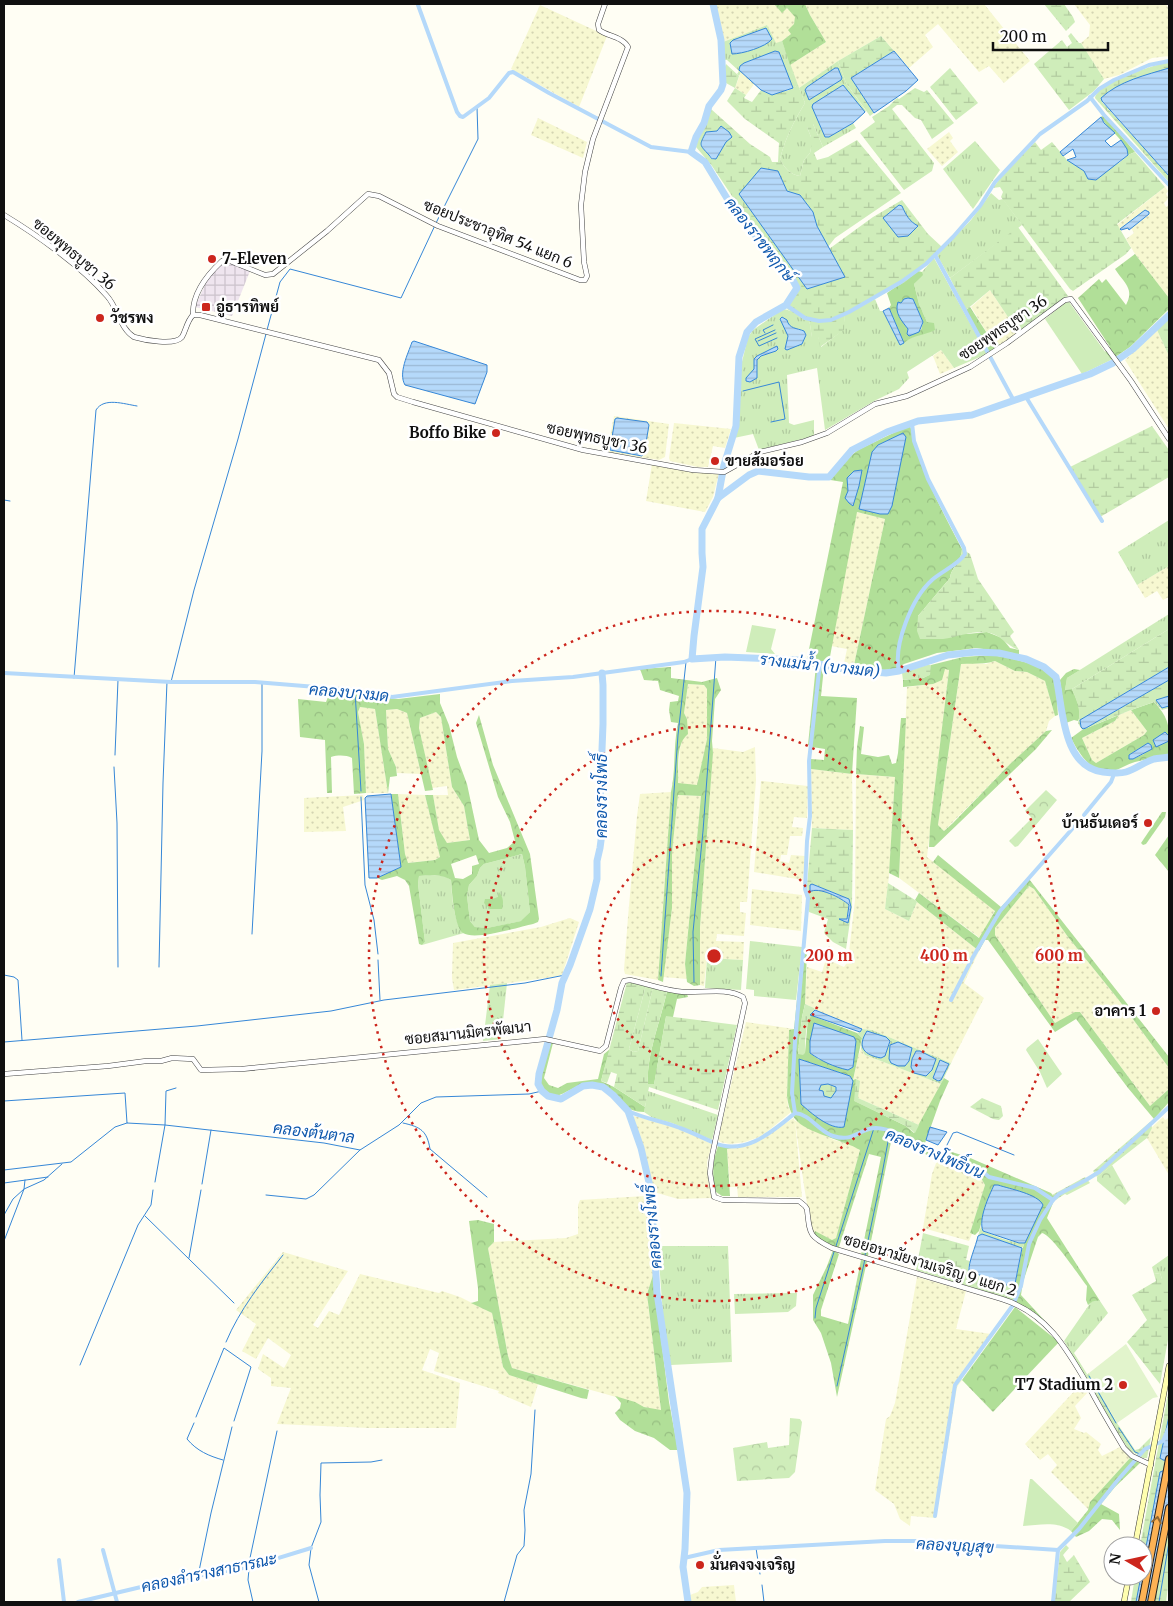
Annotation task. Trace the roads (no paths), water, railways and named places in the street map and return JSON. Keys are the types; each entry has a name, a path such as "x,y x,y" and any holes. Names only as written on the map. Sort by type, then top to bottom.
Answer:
{"highway":[{"path":"1142,1602 1169,1459"},
{"path":"1151,1602 1169,1508"}],"main road":[{"path":"1137,1536 1169,1366"},
{"path":"1124,1602 1127,1586"}],"street":[{"name":"ซอยประชาอุทิศ 54 แยก 6","path":"193,315 194,306 203,282 209,273 225,259 264,275 274,274 368,194 379,196 432,224 580,280 585,280 587,276 584,262 581,205 585,172 593,139 628,47 623,41 599,30 598,24 605,4"},
{"name":"ซอยพุทธบูชา 36","path":"4,215 32,233 110,298 131,336 168,342 175,341 181,337 193,315 263,330 378,360 389,373 394,394 397,397 583,450 694,470 724,472 760,452 827,434 875,404 913,394 970,367 1070,299 1075,302 1169,438"},
{"name":"ซอยสมานมิตรพัฒนา","path":"4,1074 108,1066 149,1060 161,1061 172,1058 193,1059 202,1070 242,1069 545,1039 597,1051 604,1049 622,984 627,980 684,992 723,992 739,995 743,998 745,1003 744,1013 715,1138"},
{"name":"ซอยอนามัยงามเจริญ 9 แยก 2","path":"715,1138 710,1173 713,1196 716,1199 793,1201 802,1203 807,1209 810,1232 816,1239 832,1248 1018,1305 1046,1326 1060,1340 1124,1448 1132,1456 1151,1465"}],"water":[{"path":"766,28 772,39 769,42 754,50 732,54 730,43 733,40"},
{"path":"775,51 779,52 793,88 772,95 761,90 739,70 740,66 744,63"},
{"path":"894,51 918,80 906,91 874,113 851,78"},
{"path":"835,68 838,68 841,80 809,100 805,90 807,87"},
{"path":"1169,68 1169,176 1101,98 1124,83"},
{"path":"843,85 865,112 853,123 829,137 825,137 812,107 813,104"},
{"path":"1101,117 1104,123 1115,133 1105,141 1111,147 1121,140 1127,149 1128,155 1096,180 1088,179 1084,171 1067,160 1076,157 1073,149 1063,156 1060,152"},
{"path":"721,126 732,137 726,142 716,159 712,159 701,143 706,132 717,131"},
{"path":"761,168 778,171 787,191 800,195 813,212 817,226 845,277 807,289 739,194"},
{"path":"899,205 902,206 910,220 918,226 908,236 898,237 883,218"},
{"path":"1145,210 1149,214 1129,230 1128,228 1120,229"},
{"path":"904,299 913,299 923,322 919,332 909,336 907,334 908,329 899,317 897,310 898,302 901,303"},
{"path":"889,308 904,343 900,345 883,311"},
{"path":"782,317 787,320 791,327 804,331 806,335 802,344 787,350 785,349 788,336 780,319"},
{"path":"414,341 487,365 487,372 475,404 405,385 403,369"},
{"path":"777,346 778,349 776,351 761,356 757,360 757,378 750,382 746,381 746,378 754,369 754,359"},
{"path":"615,419 647,422 649,425 644,454 642,456 610,450"},
{"path":"903,433 906,437 892,506 888,514 859,509 872,452 878,445"},
{"path":"862,470 853,506 845,498 848,491 847,478 854,471"},
{"path":"1169,667 1169,680 1086,728 1083,729 1081,727 1080,720"},
{"path":"1169,696 1169,706 1162,708 1156,700"},
{"path":"1165,732 1169,736 1169,741 1156,747 1153,740"},
{"path":"1148,743 1152,749 1133,759 1129,759 1129,755"},
{"path":"391,794 401,867 377,878 369,878 365,798 367,796"},
{"path":"812,884 849,899 851,907 848,923 839,919 847,919 849,905 836,896 824,892 810,892 810,885"},
{"path":"815,1010 862,1029 860,1032 810,1015"},
{"path":"814,1023 854,1037 856,1041 853,1067 848,1070 838,1067 810,1053 810,1041"},
{"path":"867,1031 886,1037 890,1041 885,1056 881,1058 875,1057 864,1050 862,1042"},
{"path":"898,1042 912,1048 909,1061 905,1066 891,1063 889,1059 890,1045"},
{"path":"916,1051 936,1059 932,1070 926,1076 914,1073 911,1067"},
{"path":"799,1059 850,1076 853,1081 844,1127 833,1126 827,1123 801,1104","holes":["828,1084 836,1087 836,1091 831,1098 824,1096 823,1091 819,1090 821,1085"]},
{"path":"940,1060 949,1064 941,1080 938,1081 933,1078"},
{"path":"930,1127 947,1132 938,1145 926,1140"},
{"path":"994,1185 1030,1195 1043,1205 1025,1243 1019,1243 983,1231 983,1214"},
{"path":"982,1234 1022,1248 1015,1284 1006,1285 969,1271 978,1236"},
{"path":"1169,1416 1169,1461 1160,1458"},
{"path":"1169,1470 1169,1521 1153,1602 1136,1602 1139,1586 1153,1586 1153,1536 1148,1536 1160,1472"}],"waterway":[{"name":"คลองราชพฤกษ์","path":"713,4 721,40 723,84 721,90 709,106 704,123 696,137 691,152 705,162 728,200 755,235 789,273 797,288 786,305 756,322 747,332 739,357 736,426 724,465 718,498 702,529 703,567 692,659 725,657 798,660 849,670 886,673 899,671 948,655 976,652 999,653 1026,659 1044,667 1056,677 1063,719 1072,748 1079,759 1089,768 1103,772 1123,773 1154,759 1169,757"},
{"path":"418,5 460,116 463,117 489,98 509,73 513,72 651,147 691,152"},
{"path":"786,305 805,318 819,321 831,320 849,312 901,282 926,264 953,237 980,206 995,182 1040,134 1087,101 1099,89 1114,80 1149,65 1169,61"},
{"path":"1090,97 1104,115 1169,185"},
{"path":"267,330 280,282 290,269 401,298 478,139 477,107"},
{"path":"935,255 1014,401"},
{"name":"คลองราชพฤกษ์","path":"718,498 749,475 758,471 809,477 829,477 852,450 887,432 918,421 972,415 1090,374 1113,363 1133,349 1169,315"},
{"path":"765,333 763,330 773,325"},
{"path":"775,330 755,339 759,346 777,338"},
{"path":"758,341 776,333"},
{"path":"171,682 194,590 266,334"},
{"path":"743,391 779,382 785,419 771,422"},
{"path":"1026,397 1102,521"},
{"path":"74,678 96,410 109,402 137,406"},
{"path":"899,671 899,648 911,610 932,580 959,561 965,554 964,548 928,479 914,441 912,423"},
{"path":"4,500 10,501"},
{"path":"694,982 693,932 703,831 716,657"},
{"name":"คลองบางมด","path":"4,673 171,682 255,682 353,690 392,697 512,681 573,677 684,662 692,659"},
{"path":"661,976 678,735 686,662"},
{"name":"รางแม่น้ำ (บางมด)","path":"795,1113 792,1093 795,1042 808,898 805,889 810,816 809,761 820,663"},
{"name":"คลองรางโพธิ์","path":"602,673 603,724 600,801 604,818 597,861 597,879 590,909 562,983 538,1084 548,1096 561,1099 583,1086 603,1087 628,1111 641,1148 651,1191 657,1293 687,1493 683,1567 688,1602"},
{"path":"115,755 118,680"},
{"path":"159,967 167,682"},
{"path":"252,934 262,751 262,683"},
{"path":"355,691 361,791"},
{"path":"114,767 117,823 118,967"},
{"path":"1084,815 1111,782 1114,774"},
{"path":"361,797 365,885 374,920 378,954"},
{"path":"951,1000 1000,911 1080,820"},
{"path":"378,960 380,1000"},
{"path":"4,975 18,980 22,1040"},
{"path":"4,1042 197,1026 331,1011 384,1000 525,983 565,975"},
{"path":"155,1182 165,1125 166,1091 176,1088"},
{"name":"คลองต้นตาล","path":"4,1101 125,1093 127,1123 165,1125 324,1143 360,1150 399,1125 421,1103 436,1097 529,1094 542,1091"},
{"name":"คลองรางโพธิ์บน","path":"628,1111 688,1131 724,1146 735,1146 757,1140 777,1128 795,1113 810,1119 828,1134 840,1138 851,1137 865,1130 884,1129 982,1171 989,1177 1035,1188 1053,1200 1059,1194 1099,1172 1169,1107"},
{"name":"คลองต้นตาล","path":"4,1170 71,1162 115,1127 127,1123"},
{"path":"403,1123 419,1128 425,1134 430,1149 487,1197"},
{"path":"836,1246 874,1128"},
{"path":"202,1184 211,1130"},
{"path":"865,1255 890,1131"},
{"path":"942,1155 953,1133 957,1132 1014,1155"},
{"path":"266,1195 306,1199 314,1195 360,1150"},
{"path":"4,1215 13,1199 24,1189 44,1180 62,1164"},
{"path":"4,1183 48,1177"},
{"path":"4,1241 24,1189 25,1180"},
{"path":"80,1365 138,1225 151,1205 153,1190"},
{"path":"189,1258 201,1190"},
{"path":"935,1516 955,1385 1013,1305 1021,1286 1029,1244 1040,1220 1053,1200"},
{"path":"145,1216 234,1303"},
{"path":"815,1318 816,1308 834,1252"},
{"path":"226,1342 244,1307 283,1255"},
{"path":"837,1386 865,1259"},
{"path":"196,1417 224,1348 251,1367 234,1421"},
{"path":"1089,1376 1116,1423"},
{"path":"504,1602 517,1555 524,1546 524,1510 531,1474 535,1410"},
{"path":"194,1423 187,1439 195,1447 223,1460"},
{"path":"198,1576 232,1427"},
{"name":"คลองบุญสุข","path":"684,1558 719,1550 885,1541 917,1541 1058,1550 1079,1529 1145,1449 1163,1441 1169,1427"},
{"path":"1119,1428 1135,1452 1140,1454"},
{"path":"253,1602 248,1580 250,1558 277,1431"},
{"path":"319,1602 309,1565 311,1548 321,1522 321,1463 382,1460"},
{"path":"1159,1602 1169,1542"},
{"name":"คลองลำรางสาธารณะ","path":"78,1602 162,1582 249,1567 311,1548"},
{"path":"756,1548 760,1574"},
{"path":"103,1550 117,1602"},
{"path":"1053,1602 1058,1550"},
{"path":"59,1560 64,1602"},
{"path":"762,1585 764,1602"}],"place":[{"name":"7-Eleven","path":"212,259"},
{"name":"อู่ธารทิพย์","path":"206,307"},
{"name":"วัชรพง","path":"100,318"},
{"name":"Boffo Bike","path":"496,433"},
{"name":"ขายส้มอร่อย","path":"715,461"},
{"name":"บ้านธันเดอร์","path":"1148,823"},
{"name":"อาคาร 1","path":"1156,1011"},
{"name":"T7 Stadium 2","path":"1123,1385"},
{"name":"มั่นคงจงเจริญ","path":"700,1565"}]}
